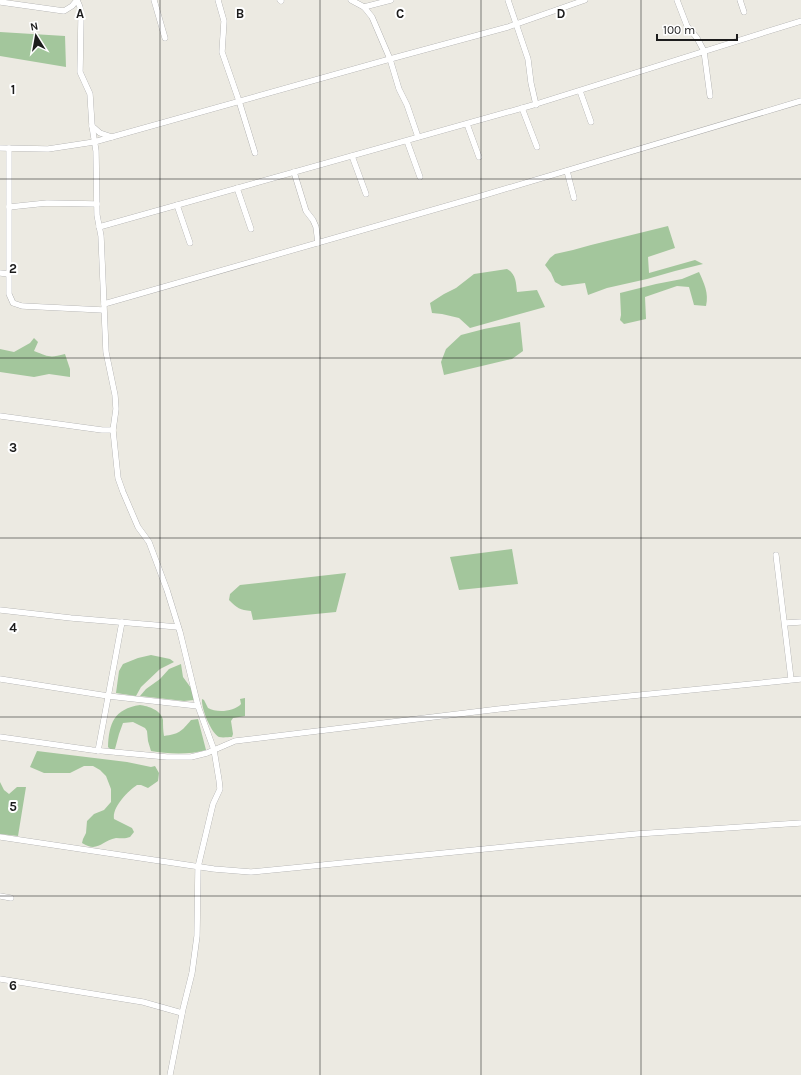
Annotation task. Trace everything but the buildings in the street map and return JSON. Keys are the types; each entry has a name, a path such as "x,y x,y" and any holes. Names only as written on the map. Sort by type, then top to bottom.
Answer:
{"street":[{"path":"0,2 64,11 72,6 77,0 80,8 80,72 90,94 92,126 96,151 97,204 106,352 115,395 116,409 113,430 118,478 138,527 149,542 167,590 198,706 214,750 220,789 213,804 198,867 196,936 192,973 182,1013 170,1075"},
{"path":"154,0 165,38"},
{"path":"218,0 224,21 222,52 240,101 255,153"},
{"path":"351,0 364,7 372,17 390,59 399,90 407,105 418,138"},
{"path":"364,7 391,0"},
{"path":"508,0 528,59 531,83 536,104"},
{"path":"0,148 48,149 94,142 517,24 586,0"},
{"path":"677,0 687,26 697,38 704,51 710,96"},
{"path":"740,0 744,12"},
{"path":"99,227 536,104 801,21"},
{"path":"580,91 591,122"},
{"path":"9,148 9,294 14,303 22,306 104,307 801,101"},
{"path":"522,108 537,147"},
{"path":"467,124 479,157"},
{"path":"92,126 100,134 112,137"},
{"path":"407,140 420,177"},
{"path":"352,156 366,194"},
{"path":"568,171 574,198"},
{"path":"294,172 306,211 316,227 318,243"},
{"path":"237,188 251,229"},
{"path":"9,207 47,203 97,204"},
{"path":"177,205 190,243"},
{"path":"0,273 9,274"},
{"path":"0,416 102,430 113,430"},
{"path":"776,555 792,680"},
{"path":"0,610 71,618 178,627"},
{"path":"98,751 122,622"},
{"path":"784,623 801,622"},
{"path":"0,679 108,696 198,706"},
{"path":"0,737 98,751 167,757 191,757 207,753 235,741 507,708 801,679"},
{"path":"0,837 214,870 251,872 636,834 801,823"},
{"path":"0,896 11,898"},
{"path":"0,979 143,1002 182,1013"}],"green space":[{"path":"0,32 65,36 66,67 0,56"},
{"path":"668,226 675,248 648,257 649,273 695,260 703,264 607,288 588,295 585,283 562,286 555,282 545,265 555,254"},
{"path":"507,269 514,276 517,292 537,290 545,307 470,328 459,318 432,313 430,303 456,288 474,274"},
{"path":"699,272 706,292 706,306 694,305 689,287 677,286 645,297 646,319 624,324 620,320 620,293 682,279"},
{"path":"520,322 523,351 512,359 444,375 441,362 446,349 461,335"},
{"path":"34,338 38,342 34,351 50,356 65,354 70,369 70,377 49,374 34,377 0,372 0,349 14,352 30,343"},
{"path":"512,549 518,584 459,590 450,557"},
{"path":"346,573 336,612 253,620 251,611 239,608 229,600 230,594 240,585"},
{"path":"151,655 170,659 174,662 160,669 141,687 136,696 116,693 119,671 123,664"},
{"path":"181,664 183,677 191,688 194,700 184,701 140,696 169,669"},
{"path":"245,698 245,716 233,718 231,721 232,737 219,737 216,735 207,720 202,699 211,710 225,711 238,707 241,704 240,699"},
{"path":"140,705 157,711 160,714 163,720 164,736 182,730 191,720 198,719 206,750 178,754 151,751 147,731 145,728 133,722 123,723 115,749 110,749 108,747 110,731 115,718 124,710"},
{"path":"37,751 127,762 151,767 155,766 159,773 158,781 148,788 137,785 125,795 115,809 114,819 132,828 134,832 130,837 111,839 96,847 87,846 82,843 86,833 87,821 94,814 104,810 111,802 111,789 106,776 93,766 84,766 70,773 44,773 30,767"},
{"path":"0,782 4,790 9,794 17,787 26,787 18,836 0,834"}]}
